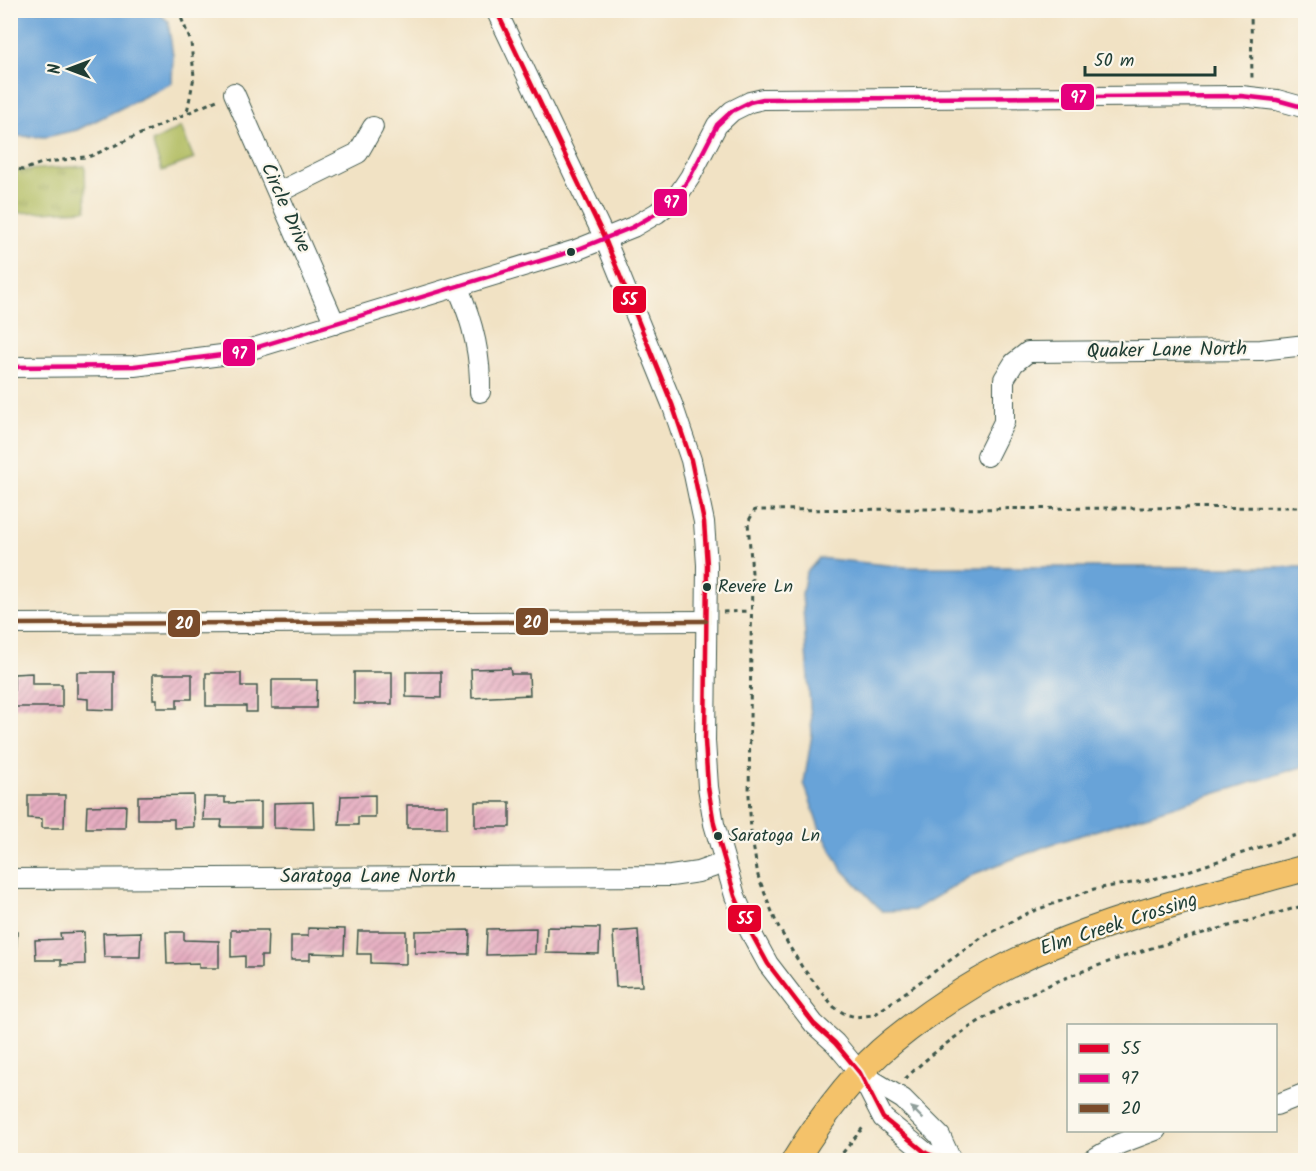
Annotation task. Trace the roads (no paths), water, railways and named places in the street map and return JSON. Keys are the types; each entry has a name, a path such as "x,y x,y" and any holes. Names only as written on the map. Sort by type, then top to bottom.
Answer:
{"main road":[{"name":"Elm Creek Crossing","path":"795,1161 837,1100 891,1042 945,1003 988,976 1034,953 1124,919 1305,868"}],"street":[{"path":"496,10 605,239 672,404 691,460 704,522 707,776 714,824 735,896 768,964 814,1024 835,1043 860,1073 883,1118 926,1153 943,1161"},
{"name":"Circle Drive","path":"234,93 335,324"},
{"path":"10,366 134,366 238,353 458,288 605,239 657,213 676,198 690,177 717,125 732,111 750,102 764,99 1252,97 1277,100 1305,108"},
{"path":"279,192 358,153 373,127"},
{"path":"458,288 467,309 480,369 480,392"},
{"name":"Quaker Lane North","path":"987,456 1004,422 1004,379 1014,363 1028,352 1261,350 1305,345"},
{"path":"10,624 706,616"},
{"name":"Saratoga Lane North","path":"10,879 671,876 698,872 724,863"},
{"path":"860,1073 903,1099 940,1136 951,1161"},
{"path":"1277,1104 1305,1094"},
{"path":"1092,1161 1119,1144 1153,1132"}],"water":[{"path":"11,10 156,11 168,21 173,56 172,83 77,130 46,137 11,136"},
{"path":"819,558 906,567 1305,567 1305,766 1049,845 974,874 914,910 882,911 841,868 819,827 804,783 812,734 802,594 806,573"}],"place":[{"name":"Revere Ln","path":"707,587"},
{"name":"Saratoga Ln","path":"718,836"}]}
